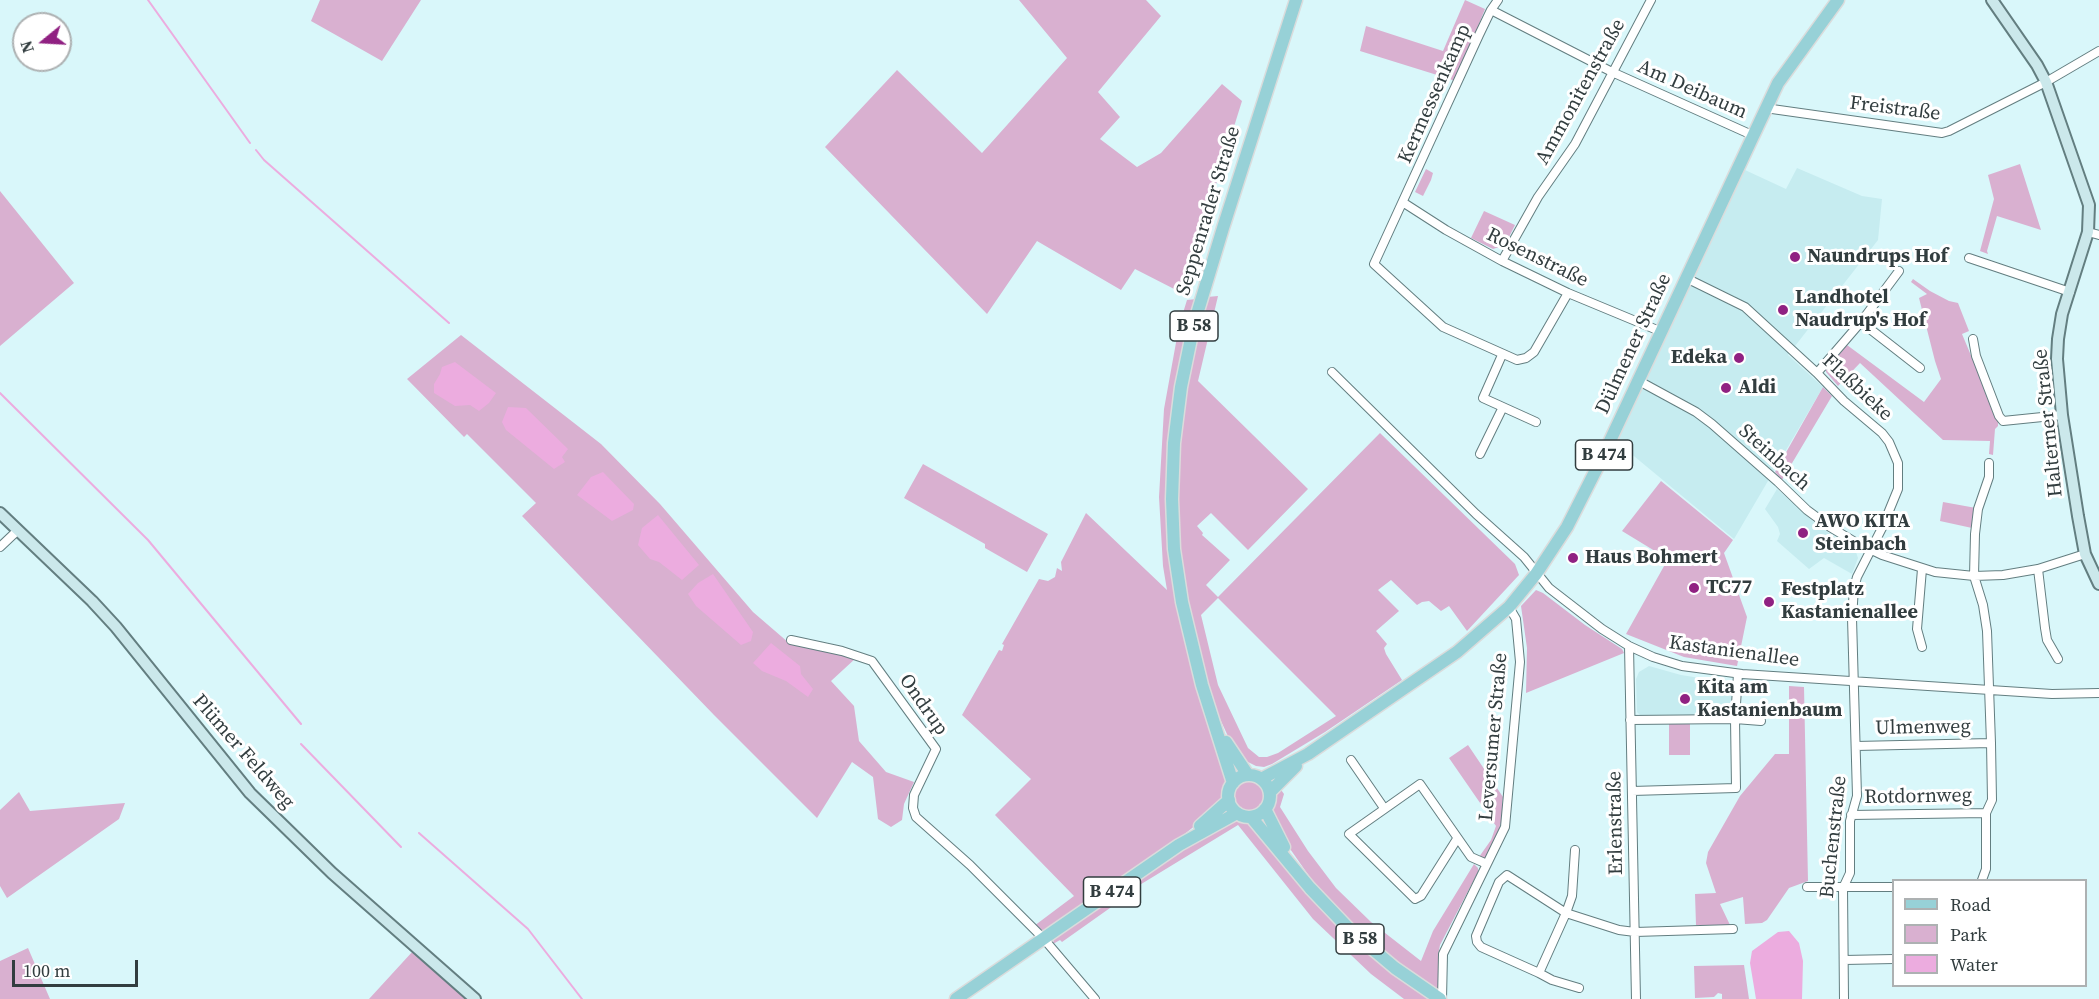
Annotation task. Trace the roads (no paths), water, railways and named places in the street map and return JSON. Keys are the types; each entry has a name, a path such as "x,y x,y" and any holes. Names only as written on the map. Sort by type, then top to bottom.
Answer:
{"main road":[{"name":"Seppenrader Straße","path":"1233,783 1191,648 1180,591 1172,499 1174,443 1181,387 1194,324 1222,228 1296,0"},
{"name":"Dülmener Straße","path":"1261,779 1308,754 1457,651 1509,607 1536,574 1580,504 1752,135 1770,109 1778,83 1838,0"},
{"name":"Seppenrader Straße","path":"1213,720 1248,775"},
{"name":"Dülmener Straße","path":"1270,792 1308,754"},
{"path":"1248,775 1261,779 1270,792 1269,804 1259,814 1251,817 1237,813 1229,800 1233,783 1248,775"},
{"name":"B 474","path":"956,999 1179,844 1229,800"},
{"name":"B 58","path":"1265,809 1297,872"},
{"name":"B 474","path":"1179,844 1237,813"},
{"name":"B 58","path":"1251,817 1330,910 1373,951 1441,999"}],"street":[{"name":"Kermessenkamp","path":"1498,0 1491,10 1374,264 1443,327 1502,355"},
{"name":"Ammonitenstraße","path":"1502,261 1538,197 1575,144 1651,0"},
{"name":"Halterner Straße","path":"1992,0 2037,65 2046,82 2087,194 2094,233 2062,314 2057,349 2062,416 2085,554 2099,584"},
{"name":"Am Deibaum","path":"1491,10 1612,72 1752,135"},
{"name":"Freistraße","path":"1770,109 1942,133 2046,82 2099,51"},
{"name":"Rosenstraße","path":"1404,203 1446,231 1502,261 1568,293 1662,332"},
{"path":"1969,258 2070,292"},
{"path":"1817,373 1861,322 1899,271"},
{"name":"Flaßbieke","path":"1686,278 1745,308 1882,434 1895,455 1899,472 1898,489 1854,588 1852,618 1854,682"},
{"path":"1536,422 1483,398 1502,355 1517,360 1530,356 1568,293"},
{"path":"1861,322 1920,368"},
{"path":"1972,339 1976,356 2001,419 2005,422 2062,416"},
{"name":"Kastanienallee","path":"1332,372 1476,514 1524,557 1548,588 1602,629 1629,646 1668,662 1738,674 2052,694 2099,693"},
{"name":"Steinbach","path":"1639,381 1696,412 1807,510 1840,534 1882,555 1922,569 1974,576 2003,575 2038,569 2085,554"},
{"path":"1480,454 1503,407"},
{"path":"1982,879 1986,869 1986,813 1992,800 1990,689 1987,631 1983,606 1974,576 1978,509 1989,477 1989,463"},
{"name":"Plümer Feldweg","path":"0,513 116,627 250,793 330,872 476,999"},
{"path":"0,547 18,530"},
{"path":"1922,569 1917,629 1922,647"},
{"path":"2038,569 2045,628 2050,647 2058,659"},
{"name":"Leversumer Straße","path":"1441,999 1443,954 1505,827 1521,662 1516,619 1509,607"},
{"name":"Ondrup","path":"791,640 842,651 872,661 936,749 914,795 913,808 916,817 969,865 1044,939"},
{"name":"Erlenstraße","path":"1629,646 1636,999"},
{"path":"1632,791 1736,788 1735,719 1738,674"},
{"name":"Buchenstraße","path":"1844,999 1843,888 1850,873 1851,815 1857,796 1854,682"},
{"path":"1630,720 1735,719 1761,721"},
{"name":"Ulmenweg","path":"1856,746 1991,743"},
{"path":"1351,760 1384,808"},
{"path":"1457,839 1421,896 1415,899 1349,834 1420,784 1471,857 1487,864"},
{"name":"Rotdornweg","path":"1851,815 1986,813"},
{"path":"1539,974 1572,896 1575,850"},
{"path":"1579,988 1552,980 1481,947 1477,942 1476,936 1499,882 1507,875 1566,913 1619,930 1635,932 1733,929"},
{"path":"1807,887 1892,887"},
{"path":"1044,939 1095,999"},
{"path":"1844,960 1892,959"}],"water":[{"path":"455,362 496,393 479,411 470,405 455,406 434,393 434,384 442,367"},
{"path":"508,407 526,408 568,449 562,457 565,462 554,469 506,430 502,422"},
{"path":"603,472 634,504 633,510 612,521 577,495 591,477"},
{"path":"658,515 699,565 682,580 659,562 650,559 638,545 642,528"},
{"path":"713,574 753,632 751,641 741,645 696,606 688,594 698,583"},
{"path":"771,643 800,666 801,674 813,689 808,697 786,681 762,671 753,663"},
{"path":"1789,931 1799,943 1803,961 1802,999 1756,999 1750,963 1752,951 1778,932"}],"waterway":[{"path":"148,0 250,143"},
{"path":"256,150 264,160 449,323"},
{"path":"0,393 148,540 301,724"},
{"path":"301,744 401,847"},
{"path":"419,833 528,929 582,999"}],"place":[{"name":"Naundrups Hof","path":"1795,257"},
{"name":"Landhotel Naudrup's Hof","path":"1783,310"},
{"name":"Edeka","path":"1739,358"},
{"name":"Aldi","path":"1726,388"},
{"name":"AWO KITA Steinbach","path":"1803,533"},
{"name":"Haus Bohmert","path":"1573,558"},
{"name":"TC77","path":"1694,588"},
{"name":"Festplatz Kastanienallee","path":"1769,602"},
{"name":"Kita am Kastanienbaum","path":"1685,699"}]}
